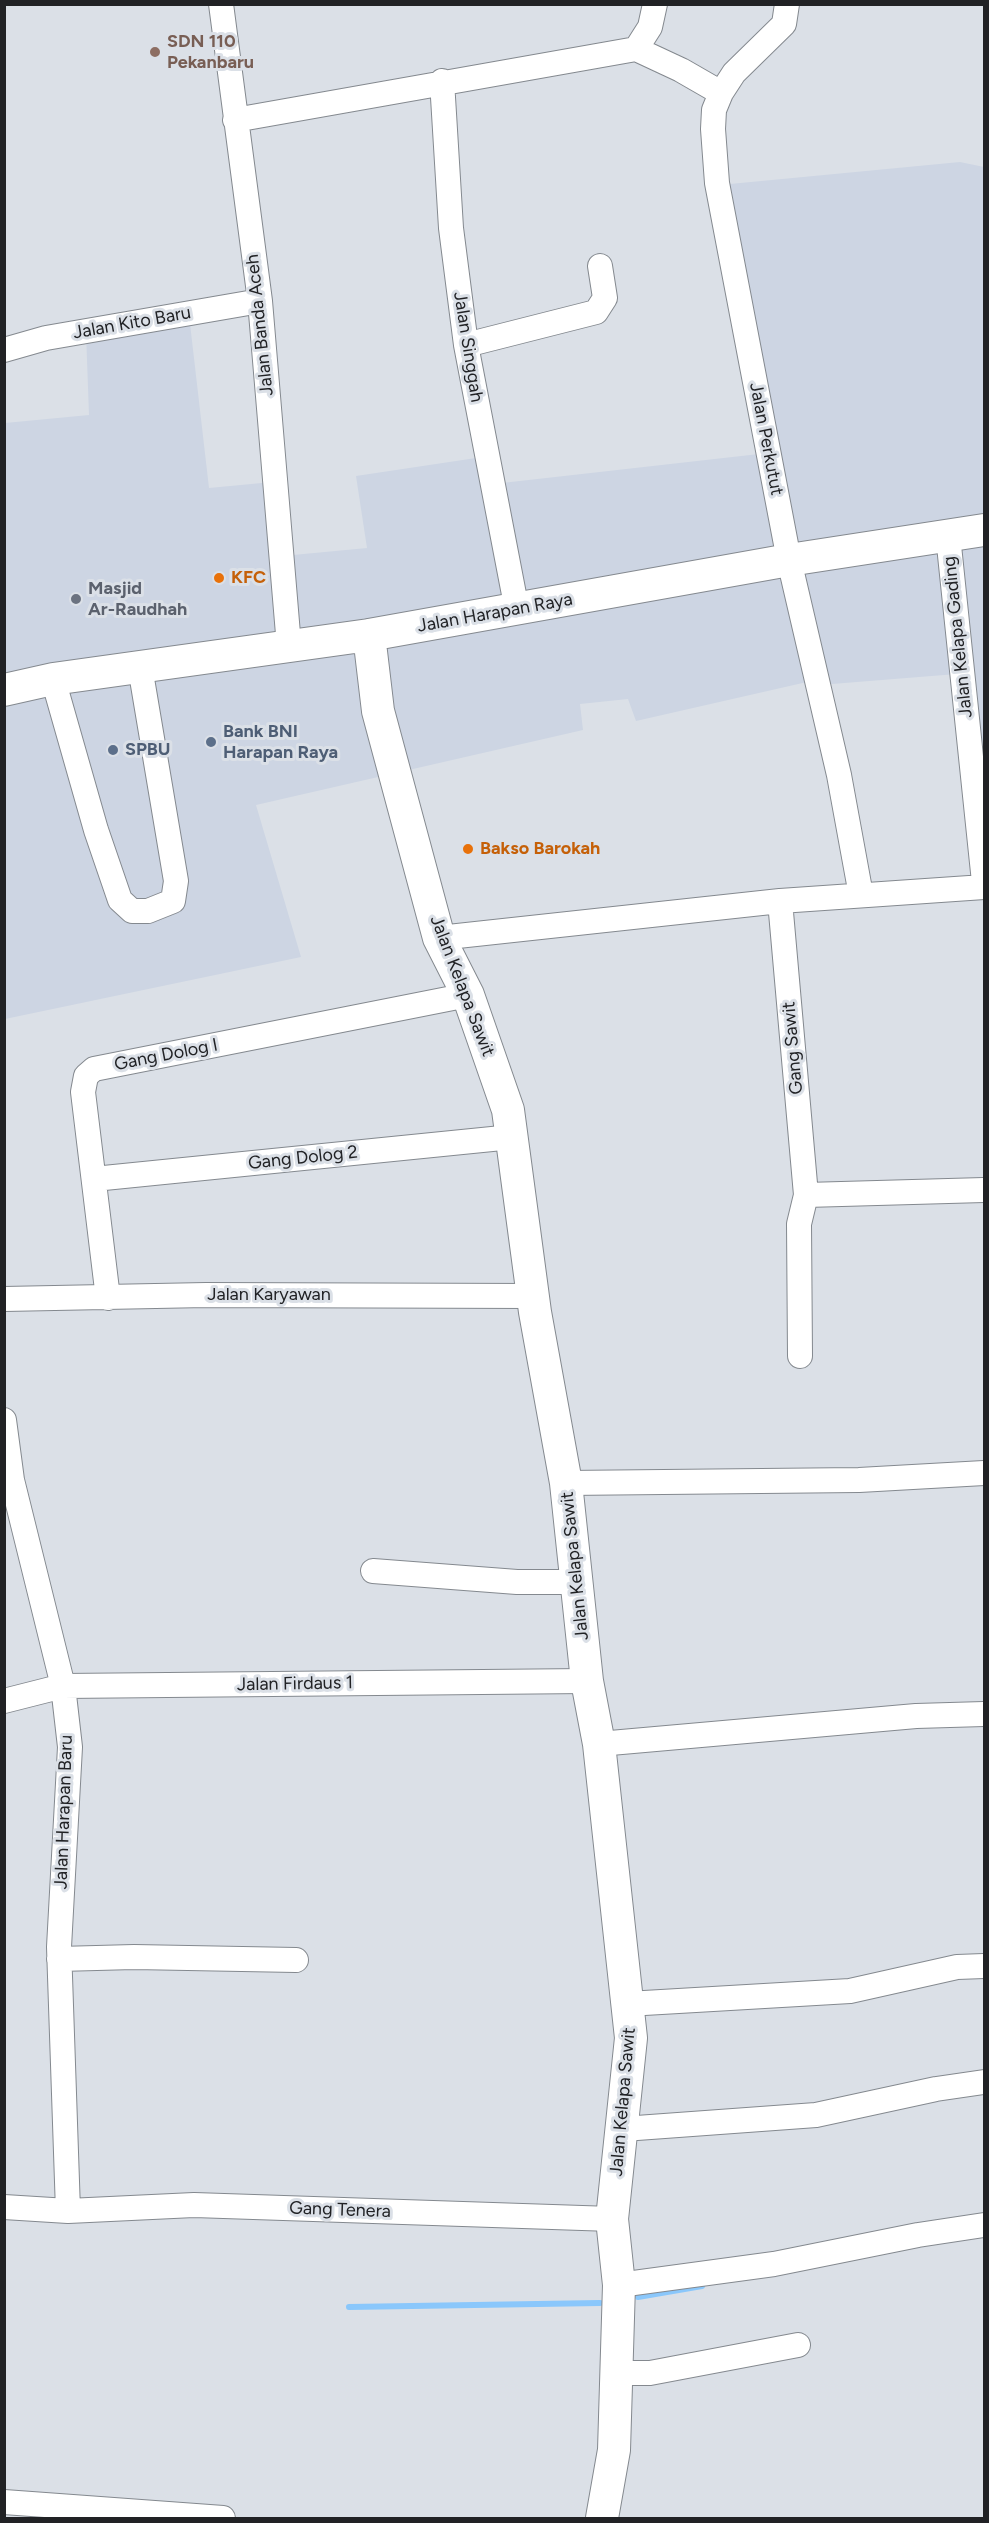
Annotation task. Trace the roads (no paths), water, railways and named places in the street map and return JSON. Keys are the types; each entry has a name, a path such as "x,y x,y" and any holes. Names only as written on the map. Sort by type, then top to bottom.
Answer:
{"main road":[{"name":"Jalan Harapan Raya","path":"4,690 53,679 369,635 789,560 984,530"},
{"name":"Jalan Kelapa Sawit","path":"369,635 378,711 439,938 468,995 508,1110 533,1296 566,1483 587,1681 599,1744 631,2038 612,2219 619,2285 614,2450 602,2518"}],"street":[{"name":"Jalan Banda Aceh","path":"221,4 260,301 289,646"},
{"path":"636,49 650,27 655,4"},
{"name":"Jalan Perkutut","path":"787,4 784,24 734,73 721,93 714,110 717,183 789,560 839,775 861,895"},
{"path":"235,120 442,81 636,49 681,70 721,93"},
{"name":"Jalan Singgah","path":"442,81 451,228 466,345 517,610"},
{"path":"466,345 596,312 605,298 600,266"},
{"name":"Jalan Kito Baru","path":"4,350 46,338 260,301"},
{"name":"Jalan Kelapa Gading","path":"948,536 979,770 984,885"},
{"path":"53,679 96,830 120,900 132,911 148,911 173,901 176,881 140,667"},
{"path":"439,938 780,901 984,885"},
{"name":"Gang Sawit","path":"780,901 806,1195 799,1224 800,1356"},
{"name":"Gang Dolog I","path":"108,1298 83,1092 86,1076 94,1069 468,995"},
{"name":"Gang Dolog 2","path":"94,1179 512,1137"},
{"path":"806,1195 984,1190"},
{"name":"Jalan Karyawan","path":"4,1299 206,1295 533,1296"},
{"name":"Jalan Harapan Baru","path":"4,1420 12,1480 63,1686 70,1748 59,1959 68,2211"},
{"path":"566,1483 859,1479 984,1473"},
{"path":"373,1570 506,1581 577,1582"},
{"name":"Jalan Firdaus 1","path":"4,1701 63,1686 587,1681"},
{"path":"599,1744 915,1716 984,1714"},
{"path":"59,1959 134,1957 296,1960"},
{"path":"627,2004 850,1991 957,1967 984,1966"},
{"path":"622,2128 816,2115 936,2089 984,2082"},
{"name":"Gang Tenera","path":"4,2207 68,2211 194,2205 612,2219"},
{"path":"619,2285 774,2264 918,2235 984,2225"},
{"path":"616,2373 650,2373 798,2345"},
{"path":"4,2502 79,2513 223,2518"}],"waterway":[{"path":"638,2297 702,2286"},
{"path":"349,2307 600,2303"}],"place":[{"name":"SDN 110 Pekanbaru","path":"155,52"},
{"name":"KFC","path":"219,578"},
{"name":"Masjid Ar-Raudhah","path":"76,599"},
{"name":"Bank BNI Harapan Raya","path":"211,742"},
{"name":"SPBU","path":"113,750"},
{"name":"Bakso Barokah","path":"468,849"}]}
